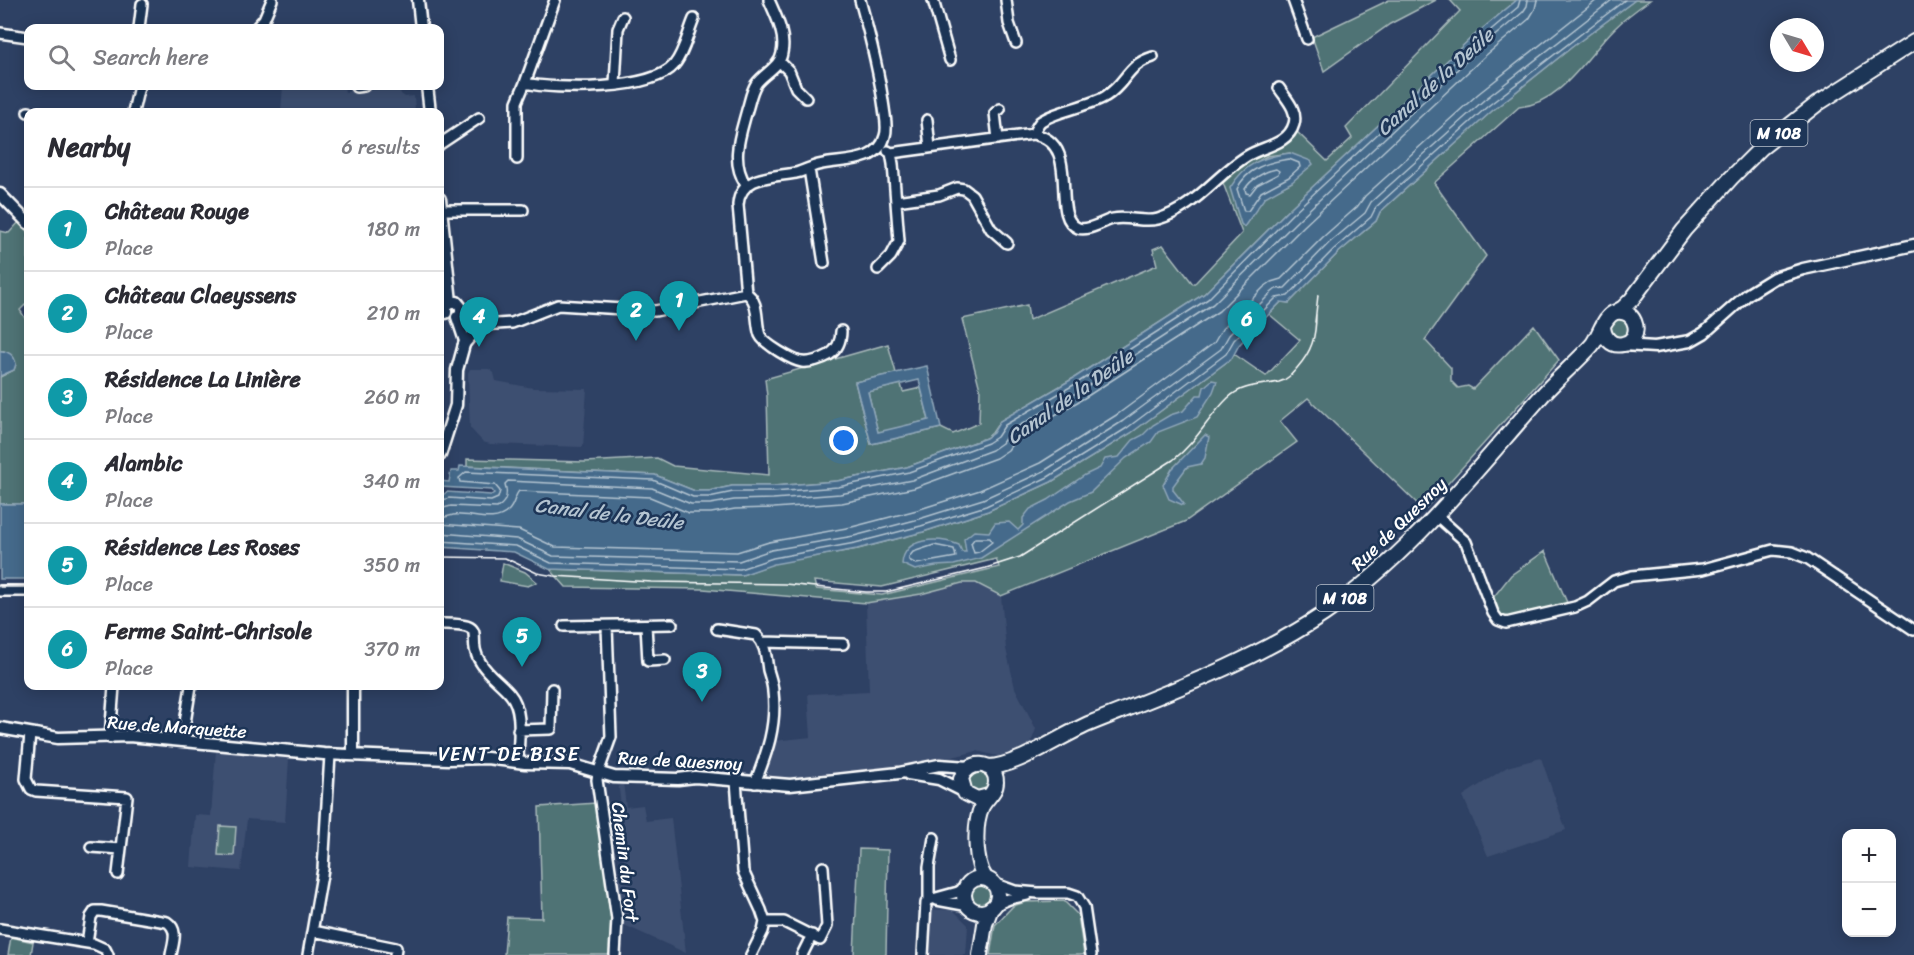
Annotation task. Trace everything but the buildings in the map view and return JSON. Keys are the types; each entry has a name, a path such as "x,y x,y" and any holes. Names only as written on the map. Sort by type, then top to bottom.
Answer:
{"main road":[{"name":"M 108","path":"1614,313 1625,306 1647,281 1684,230 1761,148 1817,104 1914,42"},
{"name":"M 108","path":"1635,324 1635,310 1647,281"},
{"path":"1614,313 1625,313 1635,324 1633,338 1619,345 1610,342 1605,337 1603,325 1606,319 1614,313"},
{"name":"Rue de Quesnoy","path":"987,767 1009,763 1068,734 1224,670 1288,636 1324,613 1394,559 1437,516 1539,398 1596,341 1603,325"},
{"name":"Rue de Quesnoy","path":"1561,376 1592,353 1606,346 1619,345"},
{"name":"Rue de Quesnoy","path":"992,790 1008,771 1068,734"},
{"path":"975,955 976,926 964,898 970,873 972,817 961,778 969,767 978,764 987,767 994,774 992,790 980,812 977,841 979,866 998,894 985,924 980,955"},
{"path":"965,793 978,800 992,790"},
{"path":"967,885 976,878 990,881"},
{"path":"970,908 980,912 993,907"}],"street":[{"path":"260,24 272,0"},
{"path":"418,0 421,24"},
{"path":"517,159 517,102 555,0"},
{"path":"746,185 737,162 740,134 756,85 779,61 783,51 783,39 769,0"},
{"path":"746,293 738,205 739,196 746,185 758,179 867,156 881,146 886,130 881,85 860,0"},
{"path":"933,0 950,60"},
{"path":"1006,0 1009,23 1016,43"},
{"path":"1293,0 1307,39"},
{"path":"140,24 142,4"},
{"path":"615,84 618,28 623,17"},
{"path":"525,83 557,88 595,87 652,78 670,69 680,54 694,19"},
{"path":"0,33 24,36"},
{"path":"1033,134 1044,120 1108,95 1136,64 1153,57"},
{"path":"779,61 789,71 796,88 806,98"},
{"path":"881,146 891,153 1033,134 1047,140 1058,154 1066,214 1074,226 1083,229 1119,218 1154,219 1176,211 1198,197 1248,155 1286,137 1294,125 1295,116 1293,108 1279,88"},
{"path":"133,108 138,90"},
{"path":"427,90 430,108"},
{"path":"998,139 995,113 1000,109"},
{"path":"444,141 479,118"},
{"path":"927,120 930,147"},
{"path":"878,269 891,256 899,241 891,153"},
{"path":"809,169 824,262"},
{"path":"896,201 939,195 957,188 964,189 972,195 991,229 1007,243"},
{"path":"3,202 24,220"},
{"path":"444,204 523,210"},
{"path":"444,240 451,302"},
{"path":"1619,345 1656,347 1674,345 1698,337 1748,294 1774,278 1803,269 1914,244"},
{"path":"459,314 481,326 512,323 558,305 655,311 746,293 753,298 759,333 764,341 800,361 812,361 829,355 838,346 841,331"},
{"path":"444,442 456,405 457,370 465,337 459,304 451,302"},
{"path":"444,311 451,302"},
{"path":"444,315 450,318 459,314"},
{"path":"1635,324 1640,334 1650,341 1674,345"},
{"path":"463,346 481,326"},
{"path":"1437,516 1466,542 1493,613 1498,620 1506,623 1575,607 1588,601 1610,583 1619,579 1703,569 1761,553 1783,550 1808,558 1914,630"},
{"path":"0,591 24,591"},
{"path":"444,624 465,625 473,631 476,638 477,655 481,663 516,703 518,762"},
{"path":"564,626 672,624"},
{"path":"646,625 648,661 665,660"},
{"path":"598,773 611,737 608,626"},
{"path":"717,629 754,634 762,642 772,685 774,708 768,750 755,783"},
{"path":"762,642 843,644"},
{"path":"518,730 551,729 552,689"},
{"path":"110,738 114,690"},
{"path":"182,741 190,690"},
{"path":"353,690 353,755"},
{"name":"Rue de Marquette","path":"0,728 58,738 129,736 330,755 353,755"},
{"path":"30,734 26,779 31,789 127,797 118,874"},
{"path":"308,955 323,869 330,755"},
{"name":"Rue de Quesnoy","path":"353,755 444,759 487,758 570,764 614,777 678,779 695,777 798,785 899,773 939,765 969,767"},
{"name":"Chemin du Fort","path":"598,773 617,919 615,955"},
{"name":"Rue de Quesnoy","path":"899,773 930,777 965,793"},
{"path":"736,781 743,872 765,922 751,955"},
{"path":"932,900 929,867 934,838"},
{"path":"91,847 121,849"},
{"path":"765,922 784,922 820,940 827,926 823,867"},
{"path":"990,881 1008,890 1068,893 1080,899 1086,914 1091,955"},
{"path":"924,955 924,908 932,900 958,892 967,885"},
{"path":"993,907 1009,898 1038,893"},
{"path":"932,900 970,908"},
{"path":"87,943 91,916 95,911 101,911 167,922 175,932 171,955"},
{"path":"0,929 87,943 102,947 108,955"},
{"path":"313,931 396,948 395,955"},
{"path":"802,955 812,935"}],"shaded area":[{"path":"283,90 345,90 345,93 350,90 400,90 405,97 414,96 415,108 281,108"},
{"path":"470,369 489,369 494,373 496,381 533,388 587,389 583,447 483,442 470,428 468,373"},
{"path":"962,583 976,583 1001,596 1006,649 1015,688 1036,729 1030,745 1001,757 977,751 899,770 802,778 766,778 774,741 811,737 808,694 869,691 866,603 921,594"},
{"path":"216,751 289,758 285,822 247,819 241,871 191,867 195,815 211,816"},
{"path":"1541,758 1566,830 1488,856 1463,796 1507,767"},
{"path":"618,782 623,782 626,807 643,805 646,821 671,818 686,953 622,924 616,874 623,872 622,859 628,858"},
{"path":"920,909 953,910 968,925 966,955 919,955"}],"green space":[{"path":"1389,0 1436,0 1390,24 1324,71 1312,37"},
{"path":"1450,0 1517,0 1470,39 1288,210 1204,294 1074,378 1000,421 986,438 907,467 837,481 773,486 732,486 709,491 695,491 655,475 467,466 467,459 585,462 657,458 673,466 769,475 765,379 888,344 896,373 855,382 871,444 941,428 953,434 979,423 980,389 962,319 1027,305 1029,320 1157,265 1153,249 1163,245 1193,284 1242,233 1223,183 1239,166 1295,130 1327,161 1352,138 1346,128 1460,11","holes":["1290,153 1292,182 1265,196 1260,160 1267,156"]},
{"path":"1635,0 1650,0 1614,29 1561,88 1534,104 1519,107 1434,183 1486,256 1425,340 1451,368 1451,381 1458,388 1468,386 1473,389 1534,325 1559,360 1424,510 1308,398 1280,421 1297,442 1186,521 1001,596 976,583 962,583 921,594 866,603 703,589 566,587 550,569 742,575 774,563 858,549 923,532 988,511 1051,482 1131,433 1232,358 1234,354 1266,376 1300,340 1269,314 1281,302 1289,303 1338,253 1376,221 1380,212 1492,111","holes":["996,559 999,567 882,595 816,589 814,581 882,587"]},
{"path":"19,222 24,227 24,306 20,310 24,316 24,504 0,504 0,377 14,370 16,364 4,351 0,351 0,231 9,233"},
{"path":"1620,318 1627,321 1630,328 1627,335 1620,338 1613,335 1610,328 1613,321"},
{"path":"901,384 903,392 921,388 929,420 878,433 868,392"},
{"path":"1545,551 1568,605 1509,620 1500,616 1492,599 1511,575"},
{"path":"503,563 525,572 537,582 528,586 500,581"},
{"path":"984,771 990,778 989,788 986,792 973,793 966,780 971,772"},
{"path":"596,803 613,928 610,955 504,955 507,917 542,918 539,807"},
{"path":"220,826 236,827 234,856 218,855"},
{"path":"859,849 888,850 886,955 854,955"},
{"path":"981,883 986,884 992,890 992,900 986,906 981,907 976,906 970,900 969,895 970,890 976,884"},
{"path":"1064,901 1078,915 1084,955 990,955 995,925 1013,906 1025,902"},
{"path":"11,937 33,942 31,955 8,955"}],"water":[{"name":"Canal de la Deûle","path":"1517,0 1635,0 1492,111 1380,212 1376,221 1338,253 1289,303 1281,302 1239,345 1232,358 1131,433 1051,482 988,511 923,532 857,549 774,564 742,575 549,569 514,552 444,547 444,494 447,492 491,495 494,493 492,490 444,487 444,481 449,482 451,471 459,471 460,466 655,475 695,491 709,491 732,486 773,486 837,481 907,467 986,438 993,433 1000,421 1074,378 1204,294 1288,210 1470,39"},
{"path":"1290,153 1311,161 1313,164 1292,182 1265,197 1244,227 1241,224 1230,188 1248,167 1263,159"},
{"path":"0,351 11,354 16,364 14,370 0,376"},
{"path":"927,366 941,428 871,444 855,382","holes":["919,380 929,420 878,432 868,392"]},
{"path":"1212,380 1217,381 1213,392 1197,417 1158,432 1151,442 1126,458 1091,492 1070,501 981,558 954,565 915,570 902,564 909,548 924,541 951,542 959,545 962,552 966,552 964,539 974,531 989,532 995,523 1009,522 1018,530 1023,525 1023,518 1030,509 1100,468 1105,459 1119,457 1133,440 1143,435 1153,425 1170,415 1183,411 1197,395 1202,395 1204,387"},
{"path":"1205,435 1209,437 1205,458 1201,464 1187,467 1173,486 1173,490 1184,504 1169,499 1163,485 1172,469"},
{"path":"0,504 24,504 24,579 0,579"}],"tram line":[{"path":"1315,322 1318,295"},
{"path":"444,557 505,558 537,573 554,576 652,582 785,584 866,592 886,592 986,568 1020,557 1173,460 1234,393 1252,386 1279,382 1287,378 1310,350 1314,337 1316,314"},
{"path":"0,587 24,587"}],"place":[{"name":"Château Rouge","path":"679,331"},
{"name":"Château Claeyssens","path":"636,341"},
{"name":"Alambic","path":"479,347"},
{"name":"Ferme Saint-Chrisole","path":"1247,350"},
{"name":"Résidence Les Roses","path":"522,667"},
{"name":"Résidence La Linière","path":"702,702"}],"district":[{"name":"VENT DE BISE","path":"509,754"}]}
